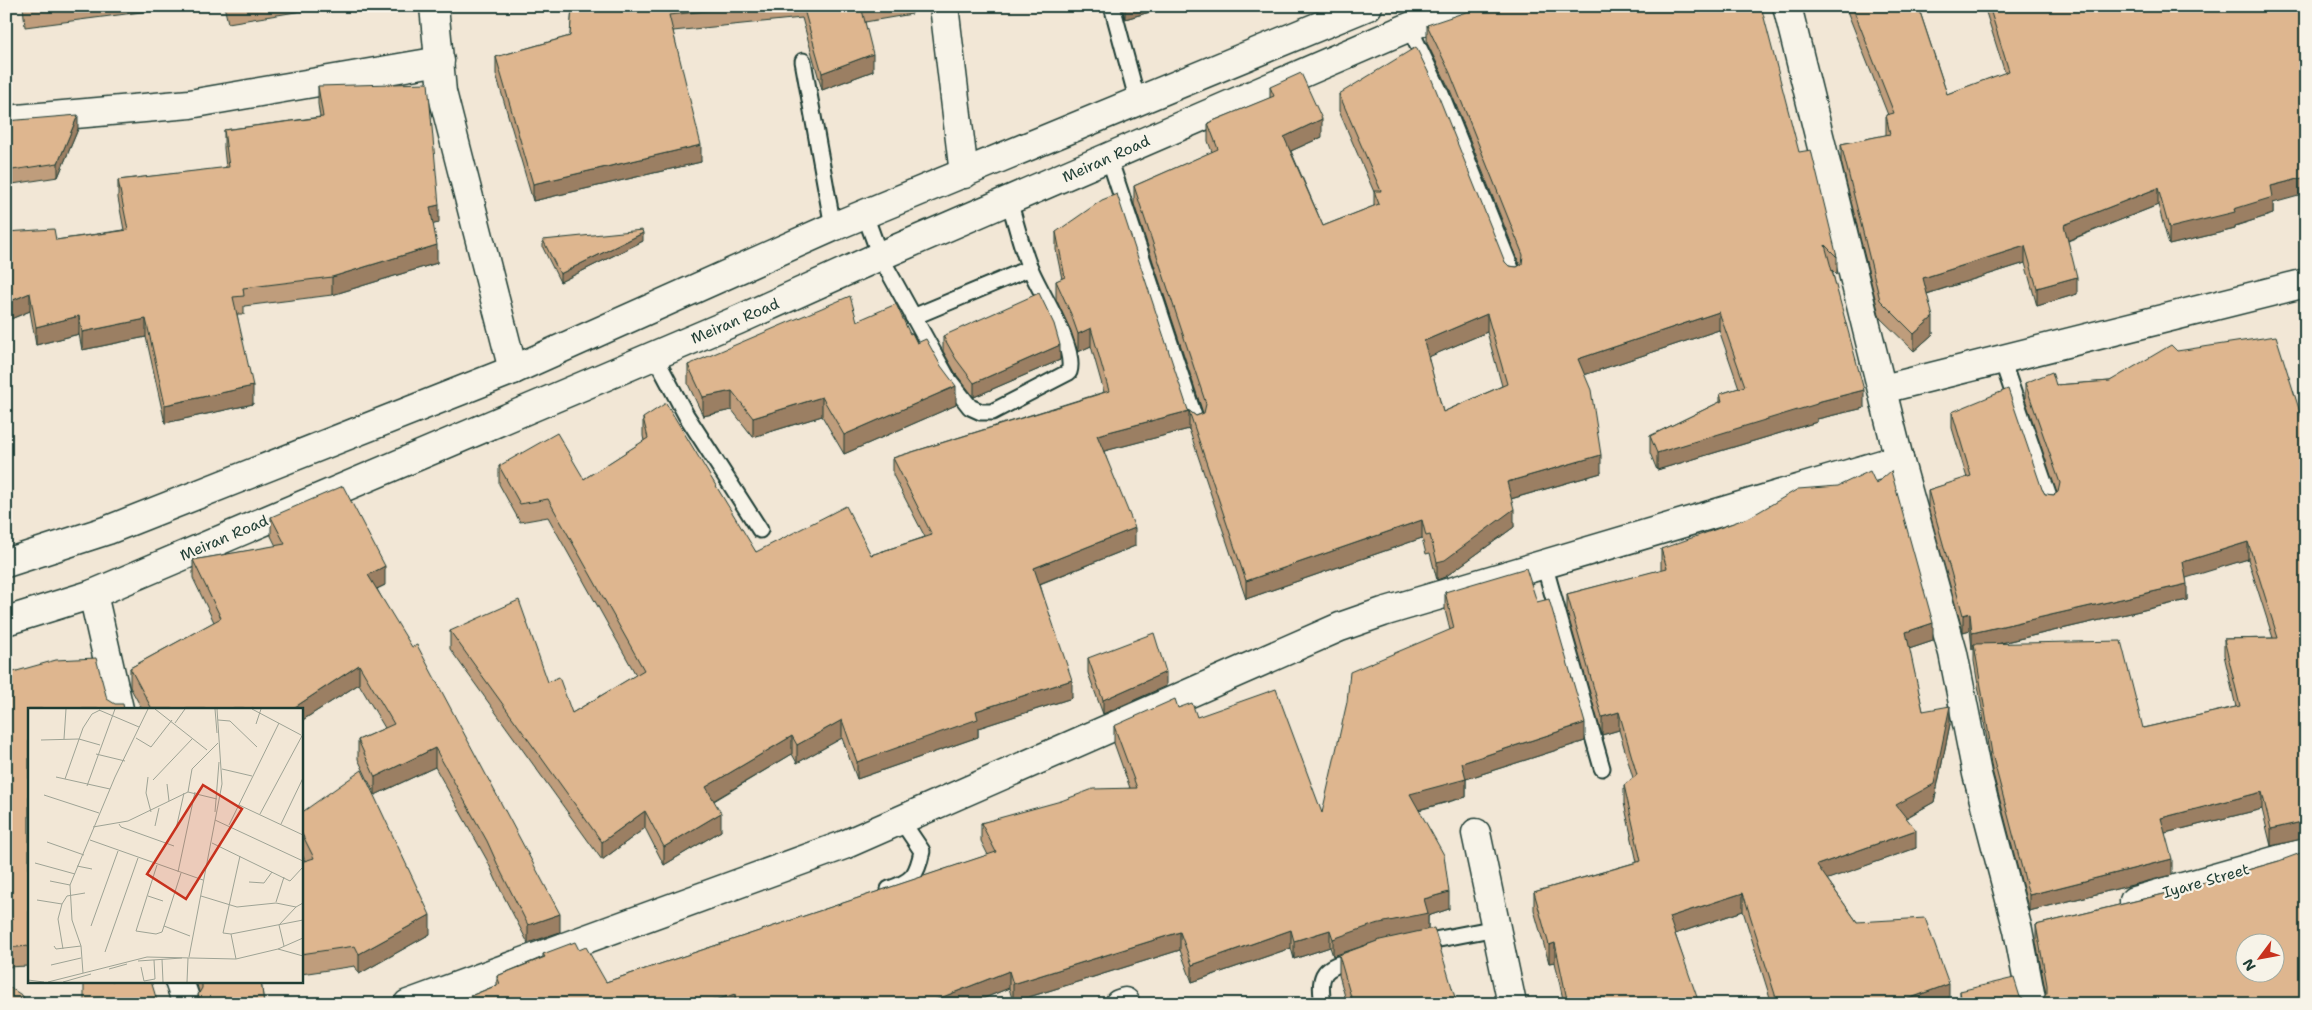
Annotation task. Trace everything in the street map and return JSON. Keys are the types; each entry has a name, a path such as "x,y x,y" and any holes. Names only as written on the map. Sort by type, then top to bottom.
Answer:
{"street":[{"path":"434,6 442,92 513,370"},
{"path":"944,6 964,174"},
{"name":"Meiran Road","path":"6,622 93,594 654,355 1458,6"},
{"path":"1787,6 1899,458 1952,653 1978,774 2018,930 2032,1004"},
{"path":"6,563 108,530 513,370 833,228 1138,102 1353,9"},
{"path":"6,120 190,104 440,61"},
{"path":"1883,389 2306,283"},
{"path":"408,1004 844,845 1340,628 1383,612 1899,458"},
{"path":"93,594 119,708"},
{"path":"1476,833 1512,1004"},
{"name":"Iyare Street","path":"2113,906 2306,852"},
{"path":"2018,930 2047,923"},
{"path":"179,982 186,1004"}],"lane":[{"path":"1112,6 1138,102"},
{"path":"1409,27 1441,94 1514,276"},
{"path":"803,61 833,228"},
{"path":"1109,158 1196,425"},
{"path":"865,215 880,256 948,379 970,407 981,412 992,412 1069,372 1072,364 1067,346 1030,268 1009,201"},
{"path":"913,317 1030,268"},
{"path":"654,355 686,415 760,530"},
{"path":"2002,360 2051,503"},
{"path":"1544,564 1602,768"},
{"path":"878,893 906,884 918,870 922,852 901,820"},
{"path":"1405,946 1496,928"},
{"path":"1323,1004 1320,986 1322,976 1332,966 1376,952"}],"building":[{"path":"572,6 753,6 669,15 701,145 533,184 496,57 570,36"},
{"path":"803,6 861,6 873,54 822,73"},
{"path":"1484,6 1761,6 1799,152 1811,150 1837,257 1825,245 1864,390 1817,402 1817,404 1657,453 1650,436 1722,401 1720,394 1745,386 1719,312 1578,359 1591,390 1601,455 1507,482 1514,509 1445,560 1437,562 1430,535 1426,536 1422,520 1246,581 1189,411 1097,435 1135,528 1034,568 1072,680 976,711 978,719 857,762 842,720 797,745 792,736 706,787 721,813 664,847 645,811 602,842 450,631 519,600 548,682 559,677 572,713 644,670 548,499 520,504 499,466 557,433 584,479 648,438 643,418 666,403 756,552 846,506 871,555 932,535 893,458 1109,391 1091,328 1078,334 1056,281 1065,277 1056,232 1102,200 1117,194 1188,410 1196,416 1204,413 1206,404 1134,186 1218,149 1208,123 1274,96 1270,87 1301,73 1322,119 1284,137 1323,226 1379,204 1374,191 1381,191 1339,94 1416,47 1432,80 1505,262 1509,266 1517,267 1522,264 1523,255 1450,73 1427,25","holes":["1487,314 1507,384 1443,412 1424,341"]},
{"path":"1852,6 1918,6 1947,94 2009,71 1989,6 2306,6 2306,177 2271,186 2273,197 2234,209 2235,212 2169,228 2158,188 2064,225 2077,277 2037,288 2025,246 1923,278 1933,317 1914,334 1880,300 1841,144 1890,134 1886,115 1894,113"},
{"path":"428,83 439,205 430,207 437,245 332,277 243,288 244,296 233,297 253,386 165,405 146,319 82,332 79,316 36,327 30,293 6,303 6,232 54,229 56,240 128,230 118,180 229,167 224,130 323,117 318,86"},
{"path":"78,115 58,163 6,171 6,121"},
{"path":"642,230 643,233 560,274 543,240"},
{"path":"1039,293 1054,324 1060,345 974,383 956,359 943,336"},
{"path":"850,296 857,321 896,304 910,334 912,333 917,343 926,339 941,366 956,386 844,435 822,397 753,418 732,391 703,397 688,365"},
{"path":"2276,336 2306,431 2306,821 2271,829 2262,792 2161,818 2172,859 2029,895 1992,754 1974,644 2121,641 2143,728 2240,706 2224,639 2278,638 2248,542 2183,562 2187,584 1972,633 1970,613 1963,615 1928,490 1971,476 1952,412 2008,389 2042,489 2045,494 2054,495 2058,492 2060,483 2025,383 2052,372 2056,385 2110,381 2171,345 2177,351"},
{"path":"1870,471 1876,484 1891,471 1933,623 1906,632 1923,711 1950,706 1934,784 1896,805 1916,830 1817,865 1857,922 1925,918 1949,984 1894,1004 1778,1004 1743,893 1669,917 1698,1000 1687,1004 1568,1004 1555,943 1549,945 1534,892 1641,861 1624,785 1637,775 1619,712 1602,717 1567,594 1667,568 1661,549 1750,517 1798,489 1838,486"},
{"path":"343,486 385,566 368,575 412,647 417,645 560,914 528,925 487,841 435,748 375,777 358,740 394,724 359,665 294,708 151,708 130,668 221,618 193,560 285,544 271,517"},
{"path":"1526,568 1537,602 1549,599 1585,723 1462,763 1466,779 1410,794 1444,855 1449,892 1424,899 1428,913 1375,924 1333,939 1330,930 1294,941 1291,930 1192,965 1180,932 1013,984 1009,971 925,1004 737,1004 735,994 703,1004 451,1004 500,984 497,976 545,957 543,954 575,942 579,950 586,947 606,982 996,852 981,823 1061,801 1093,789 1137,788 1114,726 1175,699 1178,708 1192,703 1197,717 1276,689 1322,813 1347,702 1350,672 1454,628 1445,592"},
{"path":"1154,633 1166,672 1103,700 1088,658"},
{"path":"96,658 107,699 115,704 123,704 124,708 28,708 28,946 6,948 6,674 56,660"},
{"path":"362,770 430,915 359,954 355,946 302,954 302,862 314,858 302,834 302,812"},
{"path":"2306,851 2306,1004 1962,1004 1960,991 2014,978 2020,997 2027,1002 2035,1003 2042,1000 2047,993 2047,985 2036,925 2164,894 2279,861"},
{"path":"1434,928 1457,1004 1353,1004 1339,955 1380,940"},
{"path":"84,982 151,982 158,1004 84,1004"},
{"path":"202,982 261,982 264,1004 204,1004 198,995 202,988"},
{"path":"6,985 23,996 26,1004 6,1004"}]}
